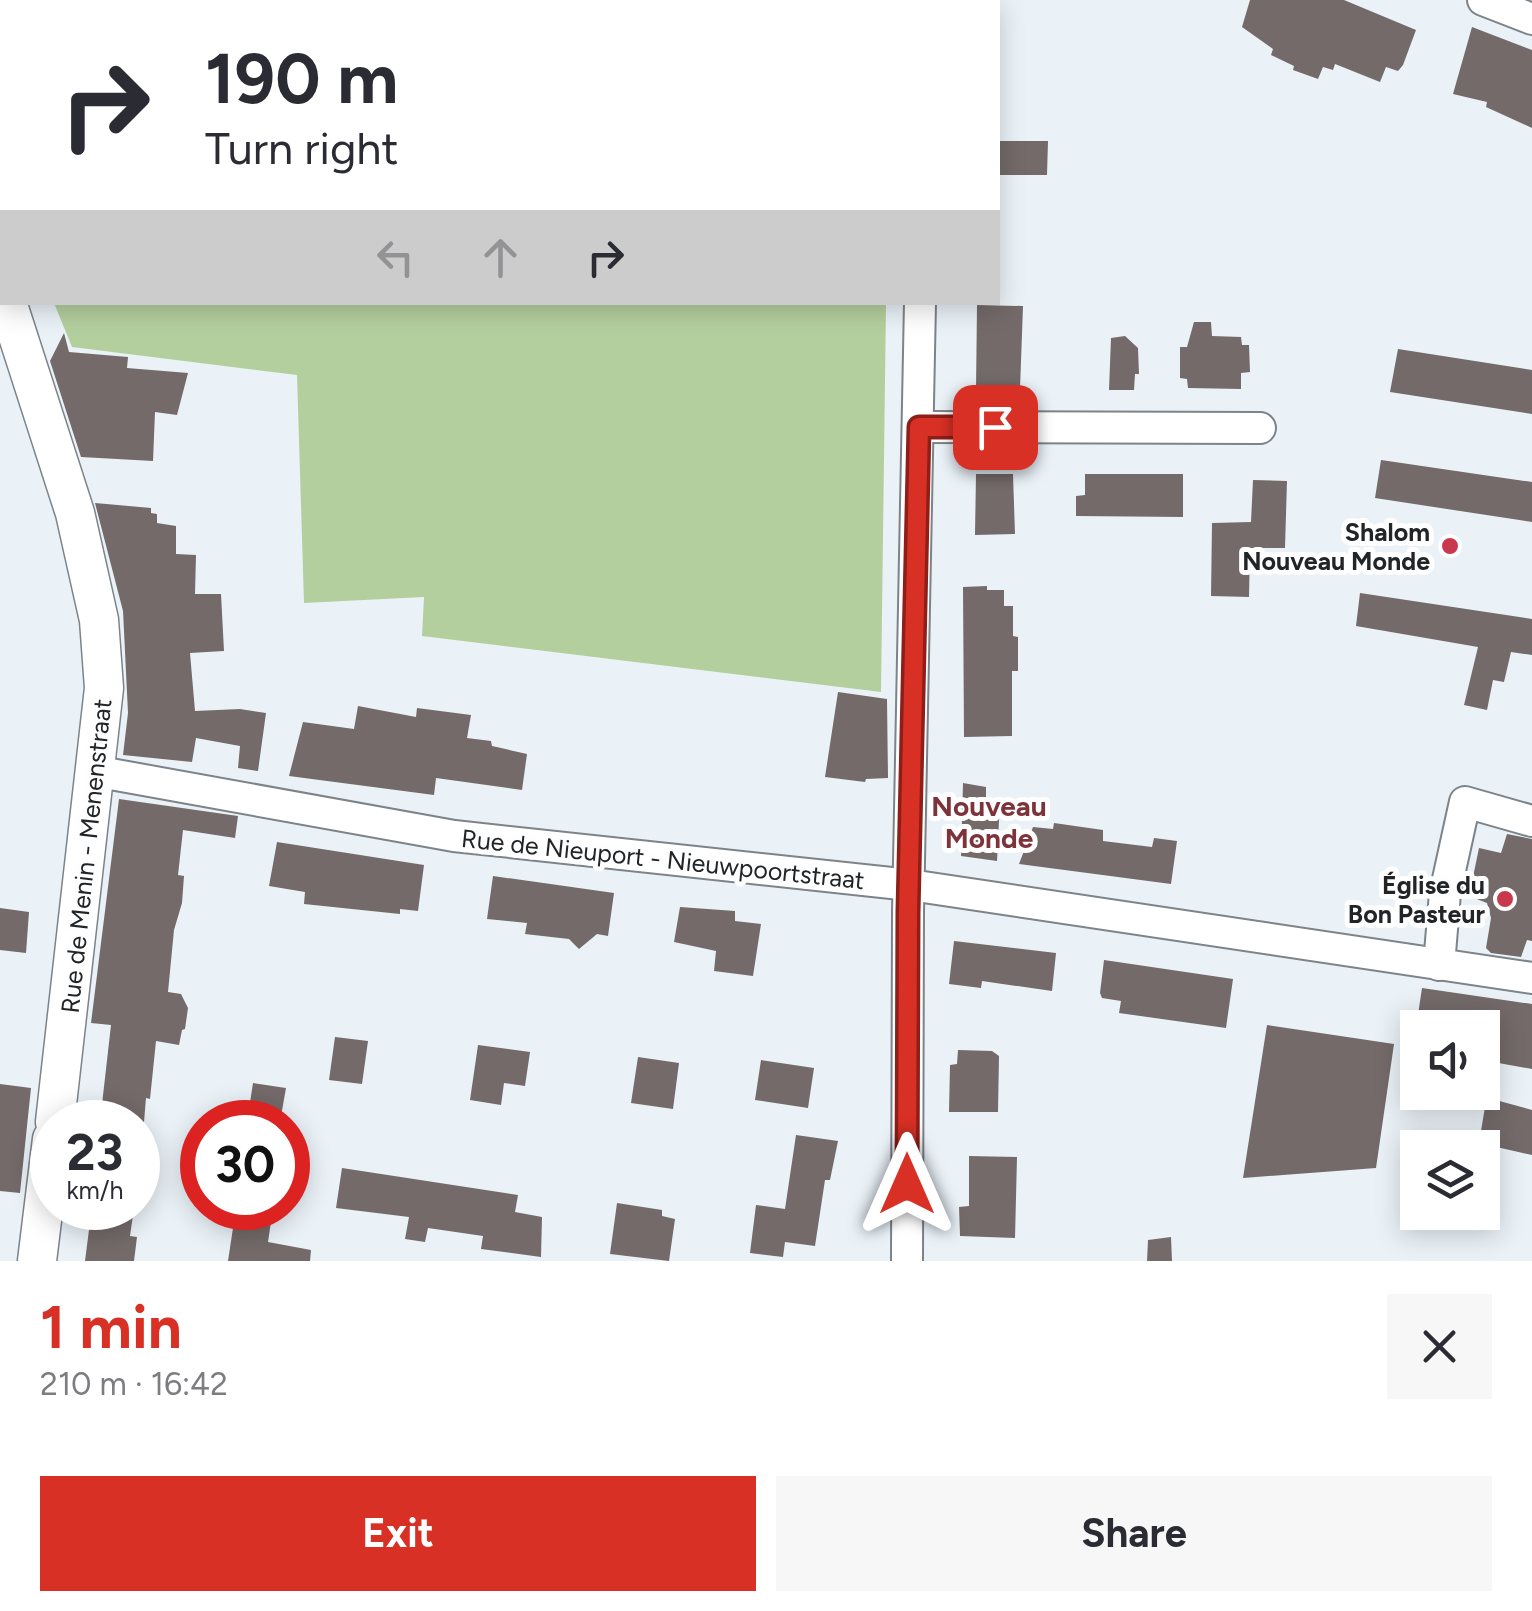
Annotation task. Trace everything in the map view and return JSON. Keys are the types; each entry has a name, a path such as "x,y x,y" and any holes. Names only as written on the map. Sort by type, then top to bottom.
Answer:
{"street":[{"path":"1483,0 1532,19"},
{"name":"Rue de Menin - Menenstraat","path":"8,305 74,513 96,605 104,688 57,1100"},
{"path":"907,1261 920,305"},
{"path":"919,427 1260,428"},
{"name":"Rue de Nieuport - Nieuwpoortstraat","path":"94,771 454,836 910,885 1532,978"},
{"path":"1439,965 1445,893 1465,802 1532,821"},
{"path":"36,1261 40,1230"}],"green space":[{"path":"55,305 886,305 881,692 422,636 424,597 304,603 297,375 72,347"}],"building":[{"path":"1250,0 1344,0 1416,30 1403,65 1398,71 1386,67 1380,82 1335,64 1333,70 1323,67 1318,79 1293,70 1294,66 1271,55 1273,49 1242,27"},
{"path":"1472,27 1532,50 1532,128 1486,107 1487,102 1453,94"},
{"path":"1000,141 1048,141 1047,175 1000,175"},
{"path":"977,305 1023,306 1020,389 976,390"},
{"path":"1194,322 1211,322 1212,336 1241,337 1242,345 1249,345 1250,372 1241,373 1241,389 1188,388 1187,379 1180,378 1180,347 1187,347"},
{"path":"64,333 69,352 128,357 127,368 188,373 177,415 155,412 153,461 81,457 50,361"},
{"path":"1125,336 1138,348 1139,374 1135,374 1134,390 1109,390 1111,338"},
{"path":"1398,349 1532,370 1532,414 1390,392"},
{"path":"1381,460 1532,482 1532,522 1375,498"},
{"path":"976,474 1013,474 1015,534 975,535"},
{"path":"1085,474 1183,474 1183,517 1076,516 1076,496 1085,495"},
{"path":"1253,480 1287,481 1285,548 1250,548 1249,597 1211,596 1212,523 1251,522"},
{"path":"95,503 151,508 151,513 157,514 157,523 176,526 176,554 196,555 195,594 221,594 224,651 190,653 195,711 240,709 266,713 258,771 238,768 240,746 196,738 192,762 123,755 128,713 123,611"},
{"path":"987,586 987,590 1004,590 1004,606 1013,606 1018,671 1012,671 1012,736 964,737 963,587"},
{"path":"1360,593 1532,619 1532,655 1511,652 1504,682 1493,680 1487,710 1464,705 1478,647 1356,626"},
{"path":"838,692 887,699 888,778 865,782 825,777"},
{"path":"358,706 416,717 417,708 471,715 467,738 491,741 492,746 527,754 522,790 436,778 434,795 289,776 303,722 354,729"},
{"path":"963,783 986,787 986,799 1000,801 997,861 961,856"},
{"path":"119,799 238,816 235,838 183,830 178,875 184,876 182,903 174,930 168,992 181,994 188,1008 179,1045 156,1041 150,1099 102,1100 111,1025 91,1023"},
{"path":"1054,823 1103,830 1103,841 1152,847 1154,838 1177,841 1171,884 1019,864 1033,827 1053,829"},
{"name":"Église du Bon Pasteur","path":"1507,834 1532,839 1532,941 1527,940 1521,957 1491,953 1486,948 1491,918 1487,903 1469,896 1479,848 1501,853"},
{"path":"277,842 424,865 418,911 400,909 400,914 304,904 305,892 269,886"},
{"path":"493,876 614,893 608,936 597,934 579,949 569,939 525,934 527,923 487,919"},
{"path":"680,907 735,911 735,921 761,924 753,976 714,971 716,951 674,942"},
{"path":"0,908 29,912 26,953 0,950"},
{"path":"954,941 1056,953 1052,991 982,981 981,988 949,984"},
{"path":"1104,960 1233,979 1226,1028 1119,1013 1121,1001 1102,998 1100,993"},
{"path":"1422,988 1532,1004 1532,1069 1500,1063 1500,1010 1419,1010"},
{"path":"1267,1025 1394,1044 1376,1168 1243,1178"},
{"path":"335,1037 368,1041 362,1084 329,1080"},
{"path":"478,1045 530,1052 525,1086 504,1083 501,1105 470,1100"},
{"path":"958,1050 992,1051 999,1056 998,1112 949,1112 950,1065 957,1064"},
{"path":"638,1057 679,1063 673,1109 631,1103"},
{"path":"761,1060 814,1068 808,1108 755,1100"},
{"path":"253,1083 286,1088 284,1100 250,1100"},
{"path":"0,1084 31,1088 20,1193 0,1191"},
{"path":"1500,1101 1532,1110 1532,1155 1500,1148 1500,1130 1481,1130 1484,1110 1500,1110"},
{"path":"796,1135 838,1141 830,1180 825,1180 815,1246 785,1242 783,1257 750,1253 756,1205 785,1209"},
{"path":"969,1156 1017,1157 1015,1238 960,1236 959,1207 969,1206"},
{"path":"342,1168 518,1195 515,1212 542,1217 541,1257 481,1249 483,1236 428,1228 425,1242 405,1239 409,1217 336,1208"},
{"path":"617,1203 662,1210 662,1216 675,1219 669,1261 610,1254"},
{"path":"89,1230 131,1230 130,1236 137,1237 134,1261 85,1261"},
{"path":"233,1230 270,1230 268,1242 311,1250 310,1261 228,1261"},
{"path":"1171,1237 1172,1261 1147,1261 1148,1240"}],"place":[{"name":"Shalom Nouveau Monde","path":"1450,546"},
{"name":"Église du Bon Pasteur","path":"1505,899"}],"district":[{"name":"Nouveau Monde","path":"989,822"}],"route":[{"path":"907,1184 908,912 919,427 995,427"}]}
